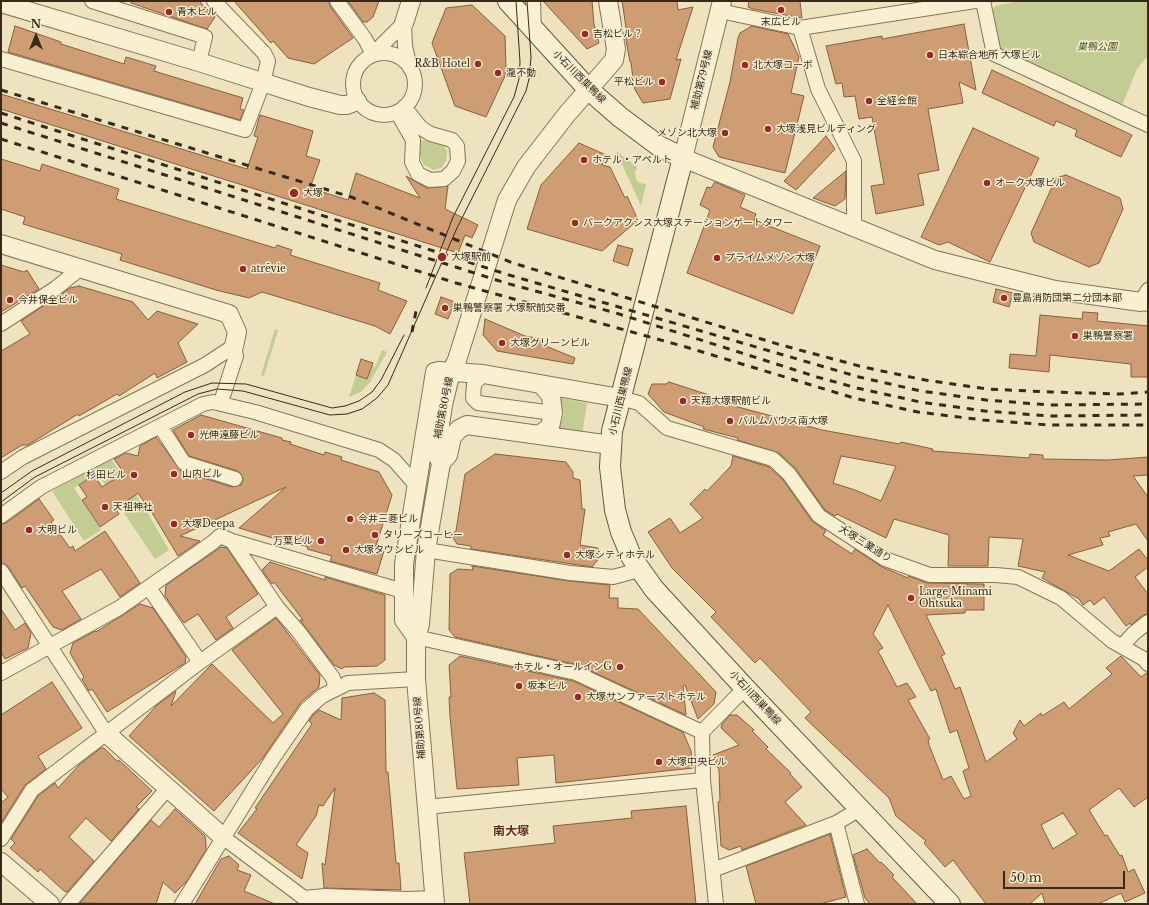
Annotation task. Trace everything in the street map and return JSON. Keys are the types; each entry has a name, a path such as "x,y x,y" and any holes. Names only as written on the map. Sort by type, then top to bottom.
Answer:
{"main road":[{"name":"小石川西巣鴨線","path":"508,1 588,89 637,130 659,146 683,158 642,321 615,417 610,445 610,467 615,510 627,547 639,570 654,589 745,688 950,904"}],"street":[{"path":"92,1 203,36 205,38 199,62"},
{"path":"1,59 245,130 263,83 268,61 264,53 215,1"},
{"path":"337,1 365,39 374,54"},
{"path":"404,23 374,54 360,65 355,74 352,86 357,101 363,108 372,114 384,116 401,110 413,94 414,86 405,46 404,23 411,1"},
{"path":"533,1 534,30"},
{"name":"補助第80号線","path":"435,901 416,679 416,637 420,624 426,550 441,463 436,452 443,405 451,372 457,360 507,200 526,167 588,89 614,60 616,49 608,1"},
{"path":"721,6 800,28 923,5 975,1"},
{"path":"983,1 994,54 1148,125"},
{"path":"1,3 199,62 309,97 340,105 347,105 357,101"},
{"name":"補助第79号線","path":"683,158 721,6"},
{"path":"800,28 818,88 854,161 854,226"},
{"path":"374,54 393,53 402,58 411,71"},
{"path":"401,110 421,128 452,140 457,146 458,161 453,171 444,179 430,180 418,174 412,162 413,140 401,110"},
{"path":"683,158 935,260 1055,290 1146,299"},
{"path":"1,244 229,314 237,332 234,346 236,356 221,402"},
{"path":"1,324 56,288 81,268"},
{"path":"1,472 23,457 205,365 234,346"},
{"path":"620,398 542,386 483,374 439,371 434,372 406,544 403,591 404,620 416,637 576,673 702,732"},
{"path":"483,374 474,384 473,398 478,403 554,413"},
{"path":"539,435 550,427 554,413 552,396 542,386"},
{"name":"大塚三業通り","path":"620,398 639,403 667,428 773,459 789,474 819,516 885,559 930,575 996,575 1018,577 1061,598 1112,641 1144,659 1148,664"},
{"path":"1,516 41,487 203,404 221,402 379,450 394,460 416,485"},
{"path":"443,405 447,415 455,421 467,425 610,445"},
{"path":"441,463 448,455 452,437 467,425"},
{"path":"160,426 184,463 235,480"},
{"path":"1,673 119,608 212,543 226,538 403,591"},
{"path":"226,538 277,607 298,631 333,678 336,689"},
{"path":"426,550 577,574 613,577 639,570"},
{"path":"1,571 106,733 224,838 304,898 407,899 435,901"},
{"path":"149,588 200,662"},
{"path":"1,839 32,790 200,662 277,607"},
{"path":"1122,646 1134,633 1148,622"},
{"path":"182,904 273,758 307,709 322,696 356,682 416,679"},
{"path":"716,904 703,780 702,732 745,688"},
{"path":"426,807 703,780"},
{"path":"68,904 168,788"},
{"path":"713,870 836,823 860,809"},
{"path":"836,823 857,904"},
{"path":"1,862 50,904"}],"green space":[{"name":"巣鴨公園","path":"1022,1 1148,1 1148,56 1137,69 1121,108 996,50 991,12 995,6"},
{"path":"424,140 444,146 447,151 446,161 441,168 433,170 423,164 420,155 421,141"},
{"path":"616,151 637,167 635,172 636,179 639,183 646,184 641,206"},
{"path":"275,329 278,330 264,376 261,375"},
{"path":"382,350 387,352 370,382 361,392 349,397 356,375 367,379 372,366 375,367"},
{"path":"560,398 587,403 582,435 555,428 561,422 564,414"},
{"path":"111,459 142,503 169,550 155,559 97,473 74,488 101,530 84,541 52,491"}],"building":[{"path":"131,1 199,1 215,17 207,29 131,3"},
{"path":"234,1 329,1 330,6 353,38 314,64 288,58 273,41 271,43"},
{"path":"348,1 379,1 373,17 367,22 363,22"},
{"path":"543,1 592,1 594,24 599,43 587,49"},
{"path":"622,1 677,1 678,10 693,7 676,60 681,59 670,99 643,103 634,88 631,62 625,34 627,34"},
{"name":"末広ビル","path":"749,1 800,1 802,18 753,9 748,7"},
{"path":"472,5 505,36 505,76 486,117 455,106 432,43 446,8"},
{"path":"964,24 976,90 959,82 963,103 928,109 939,170 918,174 924,205 876,214 871,186 884,184 872,117 859,119 855,96 844,97 842,83 836,84 826,46 882,36 882,39"},
{"path":"15,26 61,42 61,44 124,64 126,57 156,66 154,71 243,98 240,109 244,110 240,120 8,52"},
{"path":"752,26 788,34 799,57 791,93 804,96 785,173 719,157 713,147 730,82 738,38 740,33"},
{"path":"992,70 1132,135 1121,157 1075,136 1077,130 1056,121 1054,126 982,93"},
{"path":"1,94 247,169 258,137 254,136 260,115 313,131 306,156 320,160 310,188 348,200 356,173 420,198 406,176 427,188 448,186 445,209 478,225 472,238 465,235 458,253 1,109"},
{"name":"オーク大塚ビル","path":"973,128 1039,158 990,262 948,242 939,245 921,237"},
{"path":"826,136 835,149 796,190 784,181"},
{"path":"579,143 606,155 602,165 610,167 625,198 627,196 638,220 602,251 527,229 541,185"},
{"path":"1,159 40,171 42,164 119,189 116,199 275,248 277,245 292,250 290,255 380,283 378,290 407,301 390,334 375,326 262,292 249,298 216,290 120,260 122,254 23,224 25,217 1,209"},
{"path":"846,171 845,199 835,206 813,198"},
{"path":"1066,175 1120,198 1123,209 1099,263 1089,267 1034,242 1031,233 1056,178"},
{"path":"715,182 745,195 740,207 756,214 754,220 820,246 793,314 687,273 710,210 700,205 707,187 711,188"},
{"path":"618,245 633,249 628,266 613,261"},
{"name":"今井保全ビル","path":"1,265 24,272 27,270 39,289 1,312"},
{"path":"79,286 133,302 148,320 157,311 198,324 178,343 187,362 157,378 155,373 119,396 117,394 79,416 78,414 28,445 22,445 1,458 1,351 30,334 21,321 70,288"},
{"path":"996,289 1013,293 1009,307 993,302"},
{"name":"巣鴨警察署 大塚駅前交番","path":"441,297 455,302 448,319 435,314"},
{"path":"1083,312 1098,313 1097,321 1148,326 1148,377 1131,377 1131,364 1050,355 1049,372 1009,368 1010,354 1036,356 1040,315 1082,319"},
{"path":"485,319 525,336 542,339 541,344 575,358 573,364 497,351 483,335"},
{"path":"361,359 373,363 367,379 356,375"},
{"path":"669,382 709,395 708,399 783,419 783,417 797,423 822,430 900,444 901,442 933,449 932,451 1029,458 1030,454 1043,455 1043,459 1108,460 1148,457 1148,475 1133,476 1148,497 1148,541 1136,524 1108,532 1110,536 1100,538 1103,545 1068,555 1109,571 1139,549 1148,560 1148,567 1135,577 1148,594 1148,614 1143,615 1131,625 1130,623 1126,626 1104,597 1094,605 1090,600 1083,605 1079,599 1042,578 1045,572 1018,566 1023,539 989,537 988,566 948,566 949,535 894,519 886,538 837,514 835,516 825,510 796,469 779,453 737,440 738,438 703,429 704,427 664,412 648,394 652,384 666,384","holes":["841,456 896,466 881,501 833,483"]},
{"path":"201,415 282,438 282,440 291,442 290,444 324,455 325,452 342,457 341,460 379,472 392,495 375,549 384,551 377,574 330,561 332,556 307,549 308,547 239,528 286,487 180,536 200,541 178,556 145,501 144,502 138,493 116,509 119,514 100,527 82,500 87,497 79,485 94,475 102,487 124,473 114,459 126,453 138,456 140,446 156,437 181,471 232,487 241,485 243,478 238,471 189,456 173,430"},
{"path":"495,454 566,462 573,472 573,478 580,480 582,509 585,509 580,545 598,548 601,556 592,567 471,549 471,546 457,544 451,535 456,531 465,474"},
{"path":"733,456 769,467 783,480 812,521 826,531 823,535 852,554 855,549 882,567 908,578 909,576 927,583 984,584 984,610 965,610 965,613 926,615 945,654 941,656 955,689 960,687 986,762 1017,739 1013,733 1020,720 1024,726 1041,713 1042,716 1064,702 1069,709 1112,674 1106,668 1121,656 1141,677 1148,672 1148,797 1134,807 1119,788 1089,810 1105,836 1107,835 1120,856 1122,855 1128,872 1134,869 1145,893 1125,902 1121,893 1098,904 1045,904 1042,893 1030,904 986,904 953,860 945,867 924,843 926,841 896,816 889,798 805,718 811,712 760,658 755,663 711,617 716,612 672,568 648,532 670,518 680,533 703,518 690,504 705,489 707,491 731,466","holes":["888,605 931,691 936,689 950,733 957,730 969,768 963,771 971,796 964,799 951,776 943,780 929,745 928,740 930,739 908,700 916,697 907,683 897,687 878,651 883,648 873,634","1063,813 1077,834 1053,849 1041,825"]},
{"path":"39,499 54,520 51,522 70,548 73,546 75,551 105,531 140,583 120,597 101,569 62,591 81,619 62,630 53,627 25,586 22,588 8,566 1,563 1,524 6,523"},
{"path":"221,547 227,548 258,594 226,617 233,628 216,640 198,614 184,623 165,596 166,585"},
{"path":"270,562 325,580 325,577 385,595 385,660 377,666 344,667 342,669 334,665 300,620 303,620 274,582 272,584 262,570"},
{"path":"472,566 569,581 610,585 609,598 618,598 618,608 638,609 716,692 714,704 698,719 685,685 683,686 686,715 578,665 455,637 449,630 450,574 458,569 473,570"},
{"path":"140,604 153,608 186,657 185,663 107,712 92,689 89,691 82,679 84,677 70,653 73,643 95,631 96,632"},
{"path":"1,609 15,630 25,623 31,633 28,648 5,659 1,652"},
{"path":"276,618 320,675 319,687 301,702 262,759 214,811 129,736 157,705 176,691 171,706 212,664 273,723 283,714 232,650"},
{"path":"460,656 573,681 683,732 691,751 693,768 556,783 554,755 517,758 519,785 457,789 450,716 449,697 451,697 449,665"},
{"path":"52,682 82,728 38,756 46,769 25,785 1,823 1,803 8,797 1,789 1,715"},
{"path":"374,693 385,700 386,772 388,772 396,863 399,863 401,890 324,888 322,863 325,865 335,788 323,806 319,805 316,816 296,845 308,853 302,879 238,833 257,809 255,808 312,724 309,721 313,715 319,710 341,720 342,698"},
{"path":"730,715 737,715 754,730 752,731 768,747 766,749 791,773 790,774 802,787 785,802 806,825 742,850 741,846 729,850 721,846 718,802 720,801 719,770 713,755 739,745 721,728 722,724"},
{"path":"101,748 104,748 118,762 119,760 152,791 136,807 139,809 111,841 86,818 69,837 94,861 67,892 40,869 38,872 10,848 15,843 11,839 38,796 55,783 58,788 79,765"},
{"path":"686,806 696,904 470,904 464,853 555,843 553,826 632,818 631,811"},
{"path":"175,809 205,836 206,850 187,881 175,893 163,882 156,904 80,903 151,820 159,827"},
{"path":"830,834 846,897 820,904 756,904 746,866"},
{"path":"867,849 894,875 892,877 917,904 870,904 865,898 853,855"},
{"path":"229,856 239,865 237,870 251,875 244,891 275,904 195,904 221,859"}],"tram line":[{"path":"426,288 453,217 514,97 519,79 520,62 516,1"},
{"path":"1,502 35,477 198,394 217,389 243,391 330,415 347,414 362,409 377,398 388,385 457,228 526,91 529,79 531,57 527,1"},
{"path":"1,493 32,471 185,392 212,383 246,384 332,408 345,406 359,401 372,392 381,380 404,335"}],"railway":[{"path":"1,90 351,197 513,263 781,345 863,367 925,380 987,389 1119,394 1148,392"},
{"path":"1,113 509,275 859,377 921,391 986,400 1050,405 1148,404"},
{"path":"1,123 506,283 616,313 817,377 857,388 920,402 985,411 1050,416 1148,415"},
{"path":"1,139 456,283 686,347 854,398 918,412 983,420 1050,425 1148,425"},
{"path":"412,332 416,311"}],"place":[{"name":"末広ビル","path":"781,10"},
{"name":"青木ビル","path":"169,12"},
{"name":"吉松ビル？","path":"585,34"},
{"name":"日本綜合地所 大塚ビル","path":"930,55"},
{"name":"R&B Hotel","path":"478,64"},
{"name":"北大塚コーポ","path":"745,65"},
{"name":"瀧不動","path":"498,73"},
{"name":"平松ビル","path":"662,82"},
{"name":"全経会館","path":"869,101"},
{"name":"大塚浅見ビルディング","path":"768,129"},
{"name":"メゾン北大塚","path":"725,133"},
{"name":"ホテル・アペルト","path":"584,160"},
{"name":"オーク大塚ビル","path":"987,183"},
{"name":"大塚","path":"294,193"},
{"name":"パークアクシス大塚ステーションゲートタワー","path":"575,223"},
{"name":"大塚駅前","path":"442,257"},
{"name":"プライムメゾン大塚","path":"717,258"},
{"name":"atrēvie","path":"243,269"},
{"name":"豊島消防団第二分団本部","path":"1004,298"},
{"name":"今井保全ビル","path":"10,300"},
{"name":"巣鴨警察署 大塚駅前交番","path":"445,308"},
{"name":"巣鴨警察署","path":"1075,336"},
{"name":"大塚グリーンビル","path":"502,343"},
{"name":"天翔大塚駅前ビル","path":"683,401"},
{"name":"パルムハウス南大塚","path":"730,421"},
{"name":"光伸遠藤ビル","path":"191,435"},
{"name":"山内ビル","path":"174,474"},
{"name":"杉田ビル","path":"134,475"},
{"name":"天祖神社","path":"105,507"},
{"name":"今井三菱ビル","path":"350,519"},
{"name":"大塚Deepa","path":"174,524"},
{"name":"大明ビル","path":"29,530"},
{"name":"タリーズコーヒー","path":"375,535"},
{"name":"万葉ビル","path":"321,541"},
{"name":"大塚タウンビル","path":"346,550"},
{"name":"大塚シティホテル","path":"567,555"},
{"name":"Large Minami Ohtsuka","path":"911,598"},
{"name":"ホテル・オールインG","path":"620,667"},
{"name":"坂本ビル","path":"519,686"},
{"name":"大塚サンファーストホテル","path":"578,697"},
{"name":"大塚中央ビル","path":"659,762"}],"district":[{"name":"南大塚","path":"511,832"}]}
